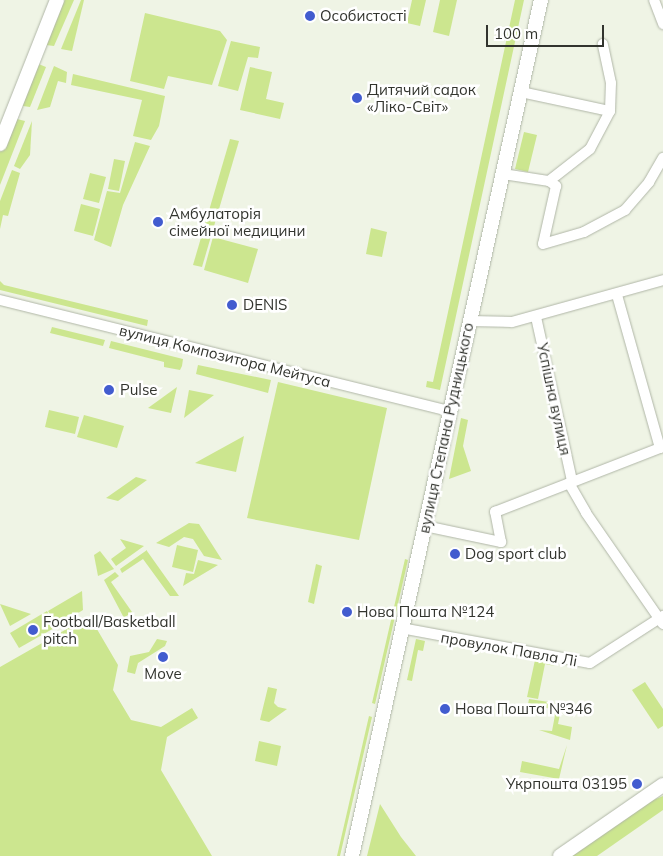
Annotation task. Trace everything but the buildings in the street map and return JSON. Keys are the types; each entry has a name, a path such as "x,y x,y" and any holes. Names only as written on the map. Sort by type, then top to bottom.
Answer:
{"main road":[{"path":"0,144 57,0"},
{"name":"вулиця Степана Рудницького","path":"352,856 401,628 430,527 450,411 540,0"},
{"path":"560,856 663,785"}],"street":[{"path":"654,0 663,24"},
{"path":"549,181 590,149 610,111 611,83 602,44"},
{"path":"521,92 610,111"},
{"path":"503,174 549,181 556,186 543,244 584,232 625,210 649,182 663,158"},
{"path":"469,321 497,324 536,317 663,280"},
{"path":"430,527 501,542 495,512 661,447 616,295"},
{"name":"вулиця Композитора Мейтуса","path":"0,300 450,411"},
{"name":"Успішна вулиця","path":"536,317 570,482 586,513 662,619"},
{"name":"провулок Павла Лі","path":"401,628 590,663 662,619"}],"green space":[{"path":"62,0 74,0 54,46 46,45"},
{"path":"81,0 84,0 72,51 61,49"},
{"path":"412,0 426,0 420,26 407,23"},
{"path":"440,0 457,0 449,36 433,32"},
{"path":"515,0 524,0 440,390 426,387 427,381 433,382"},
{"path":"145,13 220,31 227,40 212,85 168,76 164,89 130,81"},
{"path":"231,41 260,47 258,58 248,57 238,91 218,86"},
{"path":"36,63 46,67 30,107 23,106 22,100"},
{"path":"54,66 67,72 66,83 58,81 50,107 37,110"},
{"path":"250,67 272,72 266,99 284,103 280,119 240,110"},
{"path":"73,74 165,96 159,126 151,140 133,136 142,100 71,85"},
{"path":"17,119 25,121 0,185 0,151"},
{"path":"32,121 30,155 20,169 14,166"},
{"path":"524,132 537,135 528,172 515,169"},
{"path":"230,139 239,141 202,267 193,265"},
{"path":"135,142 150,146 123,205 111,247 94,240 107,191 120,193"},
{"path":"114,159 125,161 119,191 108,189"},
{"path":"12,170 20,173 8,216 3,215 0,229 0,201"},
{"path":"90,173 106,177 99,203 83,199"},
{"path":"81,204 100,209 93,236 74,231"},
{"path":"371,228 387,232 382,257 366,254"},
{"path":"213,237 258,249 248,283 204,270"},
{"path":"0,281 4,285 148,320 147,326 0,290"},
{"path":"52,327 105,340 103,346 50,333"},
{"path":"111,341 183,359 182,366 180,370 164,367 164,362 109,348"},
{"path":"198,365 271,380 268,393 196,374"},
{"path":"278,382 387,408 359,540 247,518"},
{"path":"177,387 171,413 148,408"},
{"path":"189,390 214,395 184,418"},
{"path":"49,410 79,417 75,434 45,427"},
{"path":"84,415 124,426 117,448 77,437"},
{"path":"461,418 468,420 463,446 471,471 449,479"},
{"path":"244,436 236,472 195,463"},
{"path":"136,477 147,480 118,501 106,498"},
{"path":"189,523 199,524 222,560 204,556 193,539 184,537 169,547 156,543"},
{"path":"120,539 144,546 116,566 111,559 126,548"},
{"path":"177,545 198,550 193,572 172,567"},
{"path":"147,550 179,596 170,596 143,559 122,573 120,569"},
{"path":"100,551 114,569 98,576 94,555"},
{"path":"405,559 408,560 375,704 372,703"},
{"path":"198,560 218,565 183,586 186,573 194,574"},
{"path":"316,564 322,566 314,604 308,602"},
{"path":"115,572 119,576 111,582 132,612 124,618 104,580"},
{"path":"82,591 83,610 57,626 48,611"},
{"path":"0,604 31,614 10,626"},
{"name":"Football/Basketball pitch","path":"47,611 56,627 19,648 10,633"},
{"path":"86,618 91,619 118,665 113,690 131,720 161,727 192,708 198,718 167,737 161,770 212,856 0,856 0,667"},
{"path":"157,639 167,641 165,646 138,663 135,674 127,672 130,656 149,652"},
{"path":"416,639 425,641 423,651 418,650 412,681 407,680"},
{"path":"535,660 555,666 545,664 538,699 527,697"},
{"path":"645,682 663,709 663,726 658,729 632,690"},
{"path":"268,687 277,689 274,703 278,707 287,709 269,722 260,720"},
{"path":"529,699 562,704 558,724 572,727 570,740 539,730 552,731 556,710 528,704"},
{"path":"369,716 372,717 340,856 337,856"},
{"path":"259,741 281,746 277,766 255,761"},
{"path":"567,745 559,779 520,772 522,761 559,769"},
{"path":"663,796 663,810 597,856 570,856 651,801"},
{"path":"380,804 401,837 416,856 367,856"}],"place":[{"name":"Особистості","path":"310,16"},
{"name":"Дитячий садок «Ліко-Світ»","path":"357,98"},
{"name":"Амбулаторія сімейної медицини","path":"158,222"},
{"name":"DENIS","path":"232,305"},
{"name":"Pulse","path":"109,390"},
{"name":"Dog sport club","path":"455,554"},
{"name":"Нова Пошта №124","path":"347,612"},
{"name":"Football/Basketball pitch","path":"33,630"},
{"name":"Move","path":"163,657"},
{"name":"Нова Пошта №346","path":"445,709"},
{"name":"Укрпошта 03195","path":"637,784"}]}
